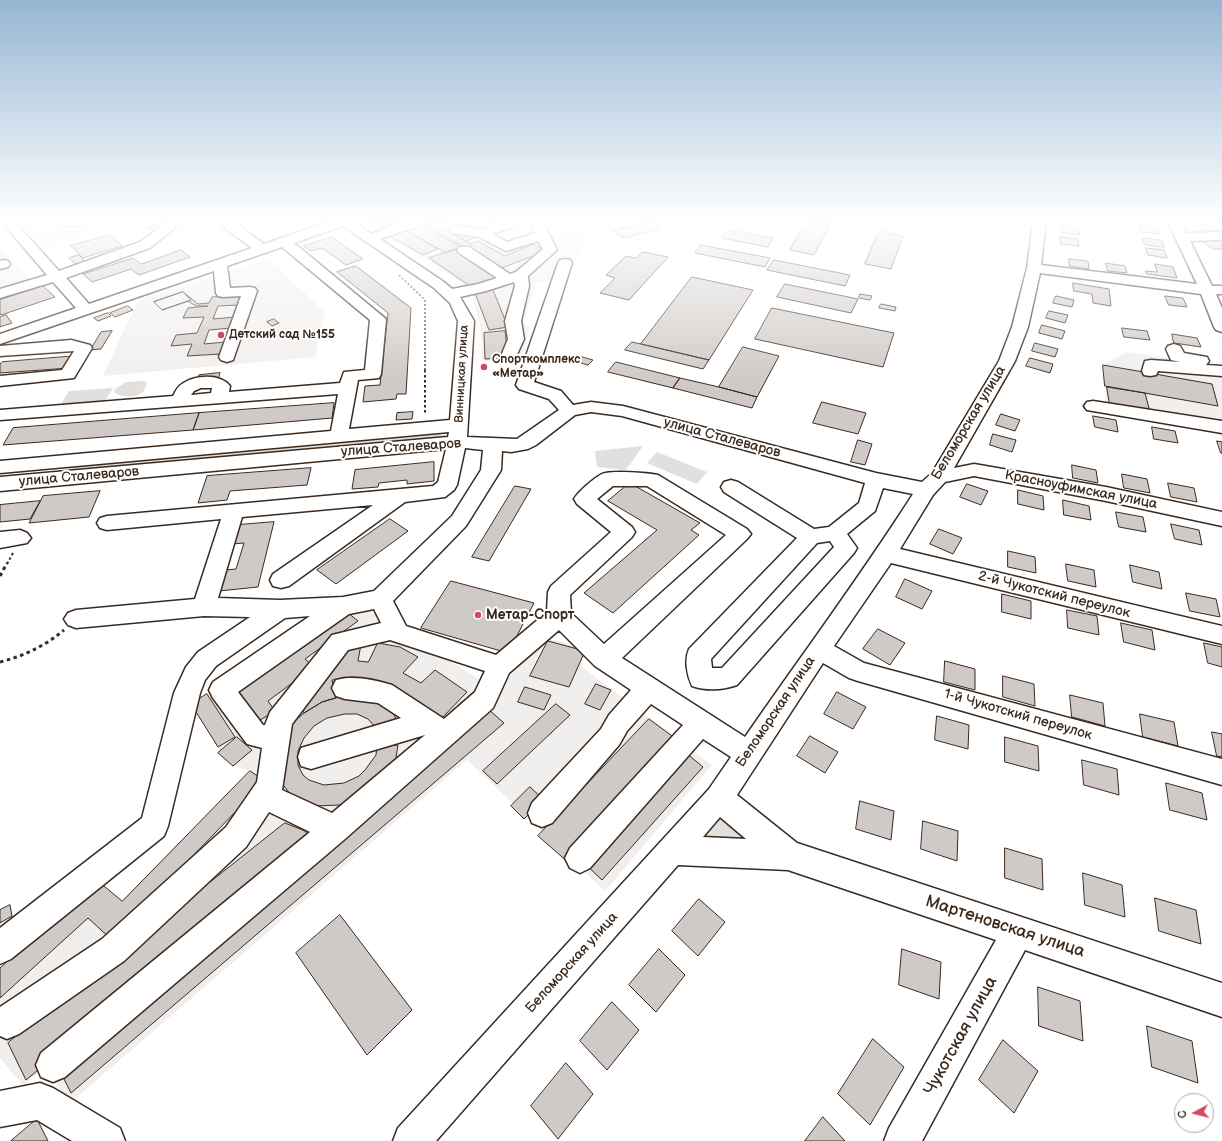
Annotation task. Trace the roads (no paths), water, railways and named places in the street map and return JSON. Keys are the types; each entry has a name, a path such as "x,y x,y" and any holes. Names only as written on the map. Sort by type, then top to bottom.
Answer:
{"street":[{"path":"0,294 60,275"},
{"path":"28,315 81,305 182,275"},
{"path":"221,275 223,293 250,291 227,357"},
{"path":"325,275 378,319 374,374 350,376 339,436"},
{"name":"Винницкая улица","path":"107,523 438,492 447,485 458,434 466,321 456,301 450,294 440,285 425,275"},
{"path":"509,356 516,340 513,321 522,286 511,275"},
{"path":"561,275 525,385 555,395 569,411"},
{"name":"Беломорская улица","path":"411,1141 719,798 819,649 886,554 932,483 1007,360 1020,327 1032,275"},
{"path":"1091,275 1207,290 1222,290"},
{"path":"1199,275 1222,327"},
{"path":"55,277 81,305"},
{"path":"450,294 481,288 514,277"},
{"path":"0,381 68,374 84,348 71,345 0,350 5,338 81,305"},
{"path":"1174,349 1177,357 1222,364"},
{"path":"1150,371 1150,365 1222,371"},
{"path":"0,415 348,388"},
{"path":"1093,406 1222,427"},
{"name":"улица Сталеваров","path":"0,467 339,436 458,434 491,445 521,445 529,441 569,411 591,407 623,411 876,480 932,483"},
{"name":"улица Сталеваров","path":"0,484 458,434"},
{"path":"76,619 204,607 280,609 343,606 381,599 459,521 491,470 493,453 491,445"},
{"path":"41,480 51,462"},
{"name":"Красноуфимская улица","path":"932,483 974,470 1106,494 1222,519"},
{"path":"604,659 740,534 651,480 608,479 584,499 625,532 559,592 559,616 604,659 748,754"},
{"path":"835,533 846,548 728,678 701,679 698,656 811,537 835,533 868,506 876,480"},
{"path":"731,487 811,537"},
{"path":"281,580 402,495"},
{"path":"204,607 234,510"},
{"name":"2-й Чукотский переулок","path":"886,554 1222,636"},
{"path":"381,599 398,633 500,666"},
{"path":"277,737 256,736 222,690 343,606"},
{"path":"0,948 154,826 186,693 194,674 207,659 280,609"},
{"path":"311,757 436,727 484,700 500,666 559,616"},
{"path":"7,1022 113,950 236,837 270,786 278,720 340,642 396,629"},
{"name":"1-й Чукотский переулок","path":"819,649 858,670 1222,772"},
{"path":"345,688 383,692 436,727"},
{"path":"542,813 610,738 618,723 649,688"},
{"path":"580,858 701,723"},
{"path":"53,1065 335,829 436,727"},
{"path":"264,795 335,829"},
{"path":"719,798 788,855"},
{"path":"672,850 788,855"},
{"name":"Мартеновская улица","path":"788,855 1222,1000"},
{"name":"Чукотская улица","path":"902,1141 1010,948 1018,931"},
{"path":"0,1110 40,1101 108,1141"}],"place":[{"name":"Детский сад №155","path":"221,335"},
{"name":"Спорткомплекс «Метар»","path":"484,367"},
{"name":"Метар-Спорт","path":"478,615"}]}
